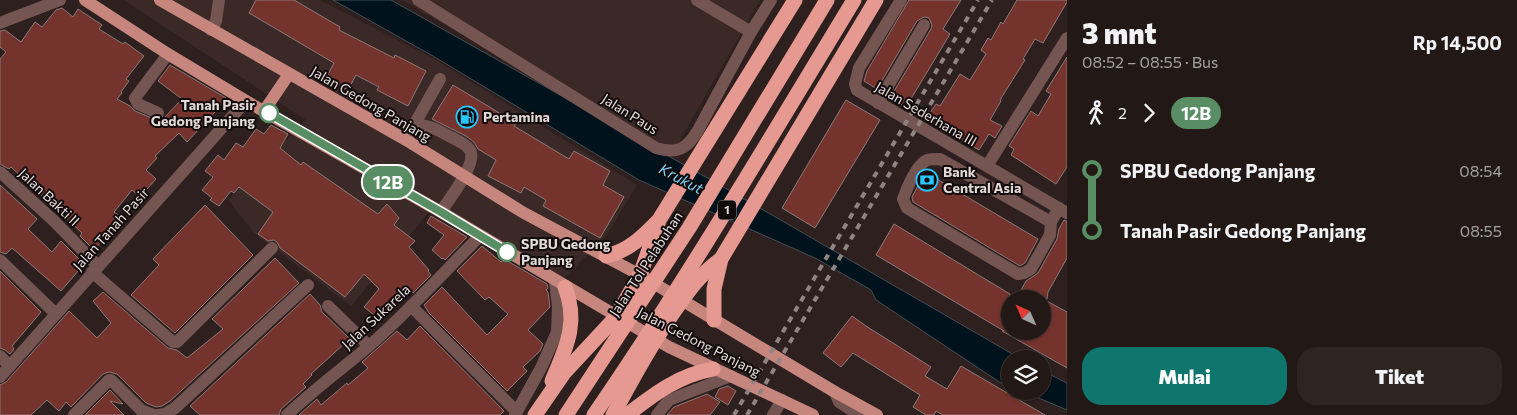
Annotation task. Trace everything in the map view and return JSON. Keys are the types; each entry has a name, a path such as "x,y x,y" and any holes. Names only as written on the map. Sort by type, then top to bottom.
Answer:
{"highway":[{"path":"538,410 564,374 616,317 640,275 662,217 795,0"},
{"name":"Jalan Tol Pelabuhan","path":"566,415 689,228 827,0"},
{"name":"1","path":"594,415 713,233 854,0"},
{"path":"714,320 714,289 723,256 876,0"},
{"path":"606,256 622,252 639,240 662,217"},
{"path":"613,415 641,361 681,301 704,272 723,256"},
{"path":"538,410 571,332 570,305 560,284"},
{"path":"627,415 666,385 684,376 713,369"}],"main road":[{"name":"Jalan Gedong Panjang","path":"85,0 168,54 246,101 441,212 616,317 713,369 812,415"},
{"name":"Jalan Gedong Panjang","path":"160,0 406,140 524,213 640,275 835,392 877,415"},
{"path":"264,111 289,74"}],"street":[{"path":"0,23 60,0"},
{"path":"211,30 216,21 219,0"},
{"name":"Jalan Paus","path":"418,0 656,148 669,151 680,149 691,142 751,32 771,0"},
{"path":"697,0 751,32"},
{"name":"Jalan Sederhana III","path":"901,0 859,68 855,84 859,92 1063,211"},
{"path":"878,103 924,25"},
{"path":"987,166 1067,38"},
{"path":"158,113 138,104 135,98 168,54"},
{"path":"406,140 440,80"},
{"name":"Jalan Tanah Pasir","path":"0,377 246,101"},
{"path":"414,125 423,124 432,127 459,141 470,150 472,157 465,176 441,212"},
{"path":"940,159 949,144"},
{"path":"1051,222 940,159 927,160 920,166 908,185 903,199 907,208 1018,274 1031,269 1050,235 1051,222 1063,211"},
{"name":"Jalan Bakti II","path":"0,172 53,220 95,269 173,342 177,342 272,248"},
{"name":"Jalan Sukarela","path":"287,415 306,397 369,346 480,236"},
{"path":"0,260 56,314"},
{"path":"411,306 516,414 541,368 557,332 560,284"},
{"path":"158,415 165,414 175,408 308,285"},
{"path":"328,306 369,346"},
{"path":"0,356 10,366"},
{"path":"656,415 669,400 731,376"},
{"path":"74,415 112,380 141,410 154,415"},
{"path":"835,392 839,402 859,415"},
{"path":"773,415 782,400"}],"shaded area":[{"path":"124,0 320,0 436,60 637,185 606,236 556,286 433,207 351,306 254,233 228,200 306,120"},
{"path":"402,0 760,0 671,156"}],"water":[{"name":"Krukut","path":"333,0 391,0 727,189 1005,350 1001,350 1001,383 876,300 871,290 815,258 639,180 433,56"},
{"path":"1051,375 1067,383 1067,410 1043,400 1051,400"}],"building":[{"path":"256,0 294,0 340,27 339,30 394,58 395,55 426,71 408,106 377,90 379,87 356,75 348,90 326,78 334,63 249,13"},
{"path":"909,0 961,0 943,29 950,34 906,107 890,98 931,29 932,25 929,18 924,17 917,21 877,89 864,81 867,71"},
{"path":"1017,0 1067,0 1067,2 1043,43 1035,39 1023,59 1025,60 990,120 1002,126 995,138 989,134 979,150 926,119 936,104 940,106 960,74 970,80 986,54 981,50 988,38 991,40"},
{"path":"62,8 73,17 78,9 102,25 99,29 123,44 125,42 144,56 126,79 129,81 117,99 135,111 159,121 182,99 158,81 170,65 226,98 187,142 179,133 155,156 157,158 146,170 156,179 140,197 132,190 114,212 122,218 94,250 80,236 82,233 11,167 9,169 0,164 0,59 6,52 0,47 0,31 5,30 21,42 35,22 42,27 56,10"},
{"path":"1067,57 1067,167 1056,184 1011,155 1014,149 1009,146 1031,111 1038,116 1051,94 1046,91"},
{"path":"453,85 516,123 514,126 569,159 574,151 610,171 603,185 624,197 600,238 543,206 546,200 524,187 521,193 488,176 496,160 478,149 474,142 466,136 432,119"},
{"path":"846,100 880,120 815,228 782,208"},
{"path":"271,125 288,134 280,148 301,165 303,162 378,214 387,204 399,218 394,225 415,241 409,247 429,270 431,275 413,293 406,285 386,305 390,308 380,320 364,307 379,289 364,274 345,297 280,248 277,242 274,240 268,241 258,234 273,212 239,187 234,193 231,191 219,206 210,200 212,198 202,190 213,177 205,171 218,155 224,160 236,143 243,147 256,129 264,134"},
{"path":"925,172 1038,239 1025,263 1020,266 913,202 912,197"},
{"path":"0,185 37,219 28,229 52,252 61,241 84,264 61,291 12,248 6,254 0,252"},
{"path":"205,205 253,255 175,333 131,295 159,265 153,259"},
{"path":"431,216 467,237 445,260 432,250 444,235 427,223"},
{"path":"1064,220 1067,221 1067,258 1049,290 1021,290 1026,281 1038,273 1057,239 1059,229"},
{"path":"894,224 1003,290 1001,290 1001,329 876,255"},
{"path":"482,246 501,262 504,259 547,284 548,288 546,290 550,307 528,330 543,344 540,351 523,367 527,371 507,391 429,313 424,305 442,287 487,335 508,314 489,297 485,300 457,271"},
{"path":"275,258 299,283 170,401 162,406 156,407 146,403 117,374 109,372 103,374 71,407 66,402 59,411 47,400 31,415 0,415 0,385 6,382 69,311 97,338 111,323 93,301 103,292 168,348 177,350 187,358 223,329 212,319"},
{"path":"0,271 41,312 12,346 14,349 10,354 0,348"},
{"path":"310,294 320,305 322,312 351,340 311,374 303,384 306,387 281,409 279,415 200,415 190,406"},
{"path":"1051,303 1067,312 1067,368 1051,359 1051,350 1035,350 1018,340 1051,340"},
{"path":"852,316 931,367 925,376 947,389 961,366 1001,389 1001,400 1019,400 1045,415 943,415 936,411 934,415 926,415 913,407 920,395 853,353 841,367 823,353"},
{"path":"420,326 504,411 500,415 299,415 317,399 321,405 368,368 362,362 397,331 407,340"},
{"path":"728,386 736,391 728,405 715,397 719,389"},
{"path":"110,390 123,404 110,401 124,415 85,415"},
{"path":"707,394 720,402 710,415 667,415 674,407"}],"railway":[{"path":"734,415 978,0"},
{"path":"747,415 992,0"}],"bus line":[{"name":"12B","path":"269,113 507,252"}],"place":[{"name":"Tanah Pasir Gedong Panjang","path":"269,113"},
{"name":"Pertamina","path":"467,117"},
{"name":"Bank Central Asia","path":"927,180"},
{"name":"SPBU Gedong Panjang","path":"507,252"}]}
